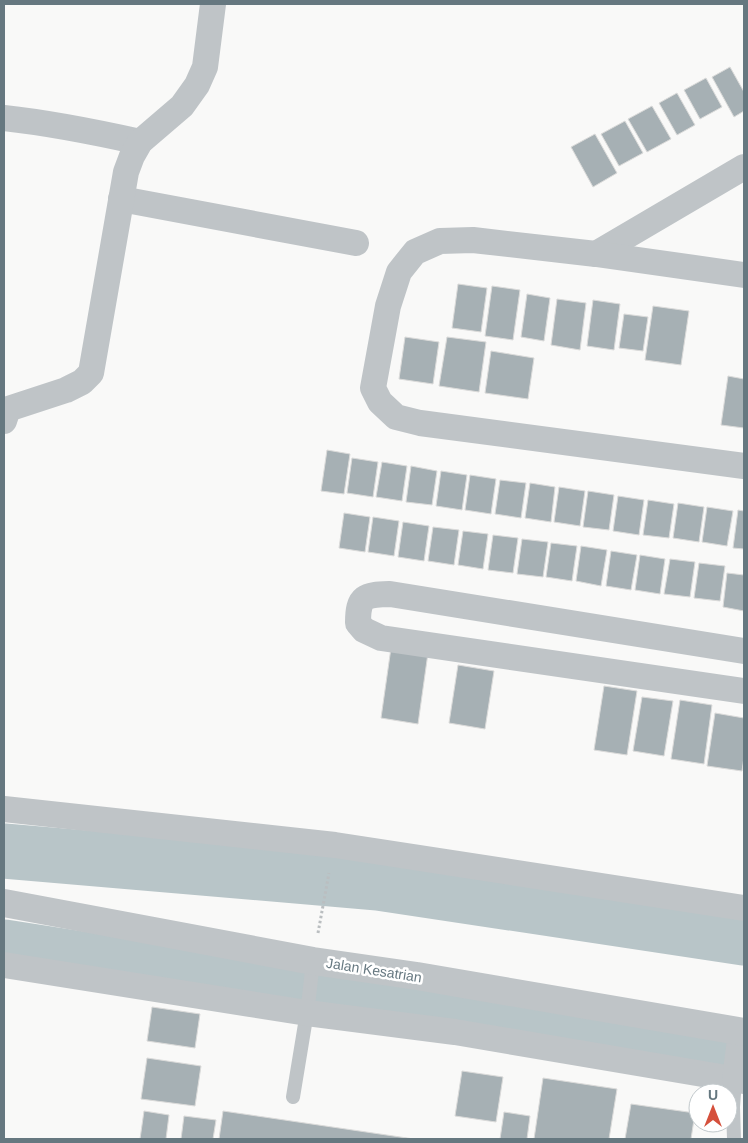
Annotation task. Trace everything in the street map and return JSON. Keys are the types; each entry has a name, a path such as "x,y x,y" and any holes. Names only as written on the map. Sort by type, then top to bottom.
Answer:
{"street":[{"path":"4,421 8,409 66,390 82,382 91,373 126,172 140,142 182,106 197,85 205,68 213,4"},
{"path":"4,118 27,120 140,142"},
{"path":"596,254 744,167"},
{"path":"121,199 356,242"},
{"path":"744,275 596,254 474,240 440,240 415,252 399,272 388,306 373,388 380,402 396,417 420,423 744,466"},
{"path":"744,651 390,594 372,595 362,600 358,609 358,623 364,630 380,638 744,691"},
{"path":"4,809 335,845 744,908"},
{"name":"Jalan Kesatrian","path":"4,903 314,962 417,976 740,1056"},
{"path":"4,965 455,1032 740,1056"}],"lane":[{"path":"293,1096 314,962"},
{"path":"734,1139 733,1107 740,1056"}],"path":[{"path":"314,962 330,868"}],"building":[{"path":"730,67 744,92 744,111 734,117 712,77"},
{"path":"706,78 722,107 700,119 684,90"},
{"path":"677,93 695,125 677,135 659,103"},
{"path":"652,106 671,139 647,152 628,119"},
{"path":"625,121 643,153 619,166 601,134"},
{"path":"595,134 617,173 593,187 571,147"},
{"path":"458,284 487,288 481,332 452,328"},
{"path":"492,286 520,290 513,340 485,336"},
{"path":"527,294 550,298 544,341 521,337"},
{"path":"557,299 586,303 580,350 551,345"},
{"path":"593,300 620,304 614,350 587,346"},
{"path":"653,306 689,311 681,365 645,360"},
{"path":"624,314 648,317 643,351 619,348"},
{"path":"405,337 439,342 433,384 399,379"},
{"path":"447,337 486,342 479,392 439,386"},
{"path":"491,351 534,358 528,399 485,393"},
{"path":"728,376 744,379 744,428 721,425"},
{"path":"327,450 350,454 344,494 321,491"},
{"path":"352,458 378,462 373,497 347,493"},
{"path":"382,462 407,466 402,501 376,497"},
{"path":"411,466 437,471 432,505 406,502"},
{"path":"441,471 467,475 462,510 436,506"},
{"path":"470,475 496,479 491,514 465,510"},
{"path":"500,480 526,483 521,518 495,514"},
{"path":"530,483 555,487 551,522 525,518"},
{"path":"559,487 585,491 580,526 554,522"},
{"path":"588,491 614,495 609,530 583,527"},
{"path":"618,496 644,500 639,535 613,531"},
{"path":"648,500 674,504 669,538 643,535"},
{"path":"678,503 704,507 699,542 673,538"},
{"path":"707,507 733,511 727,546 702,542"},
{"path":"738,510 744,511 744,549 733,548"},
{"path":"344,513 370,517 365,552 339,548"},
{"path":"373,517 399,521 394,556 368,552"},
{"path":"403,522 429,526 424,561 398,557"},
{"path":"433,527 459,530 454,565 428,561"},
{"path":"463,531 488,534 483,569 458,565"},
{"path":"493,535 518,538 513,573 488,570"},
{"path":"522,539 548,542 543,577 517,574"},
{"path":"551,543 577,546 572,581 546,577"},
{"path":"581,546 607,550 601,586 576,581"},
{"path":"611,551 637,555 631,590 606,586"},
{"path":"640,555 665,559 660,594 635,590"},
{"path":"670,559 695,562 690,597 664,594"},
{"path":"699,563 725,566 720,601 694,598"},
{"path":"727,573 744,575 744,611 723,607"},
{"path":"391,648 428,653 418,724 381,718"},
{"path":"458,665 494,671 485,729 449,723"},
{"path":"604,686 637,691 627,755 594,750"},
{"path":"642,697 673,701 664,756 633,751"},
{"path":"680,700 712,705 704,764 671,759"},
{"path":"715,713 744,718 742,771 707,766"},
{"path":"152,1007 200,1014 195,1048 147,1041"},
{"path":"147,1058 201,1066 195,1106 141,1099"},
{"path":"462,1071 503,1077 496,1122 455,1116"},
{"path":"543,1078 617,1089 609,1139 534,1139"},
{"path":"631,1104 688,1112 688,1133 692,1133 691,1139 625,1139"},
{"path":"144,1111 169,1115 166,1139 140,1139"},
{"path":"223,1111 414,1139 219,1139"},
{"path":"504,1112 530,1116 527,1139 500,1139"},
{"path":"184,1116 216,1120 213,1139 181,1139"}],"waterway":[{"path":"4,851 378,883 744,938"},
{"path":"4,947 319,996 697,1046 744,1054"}]}
